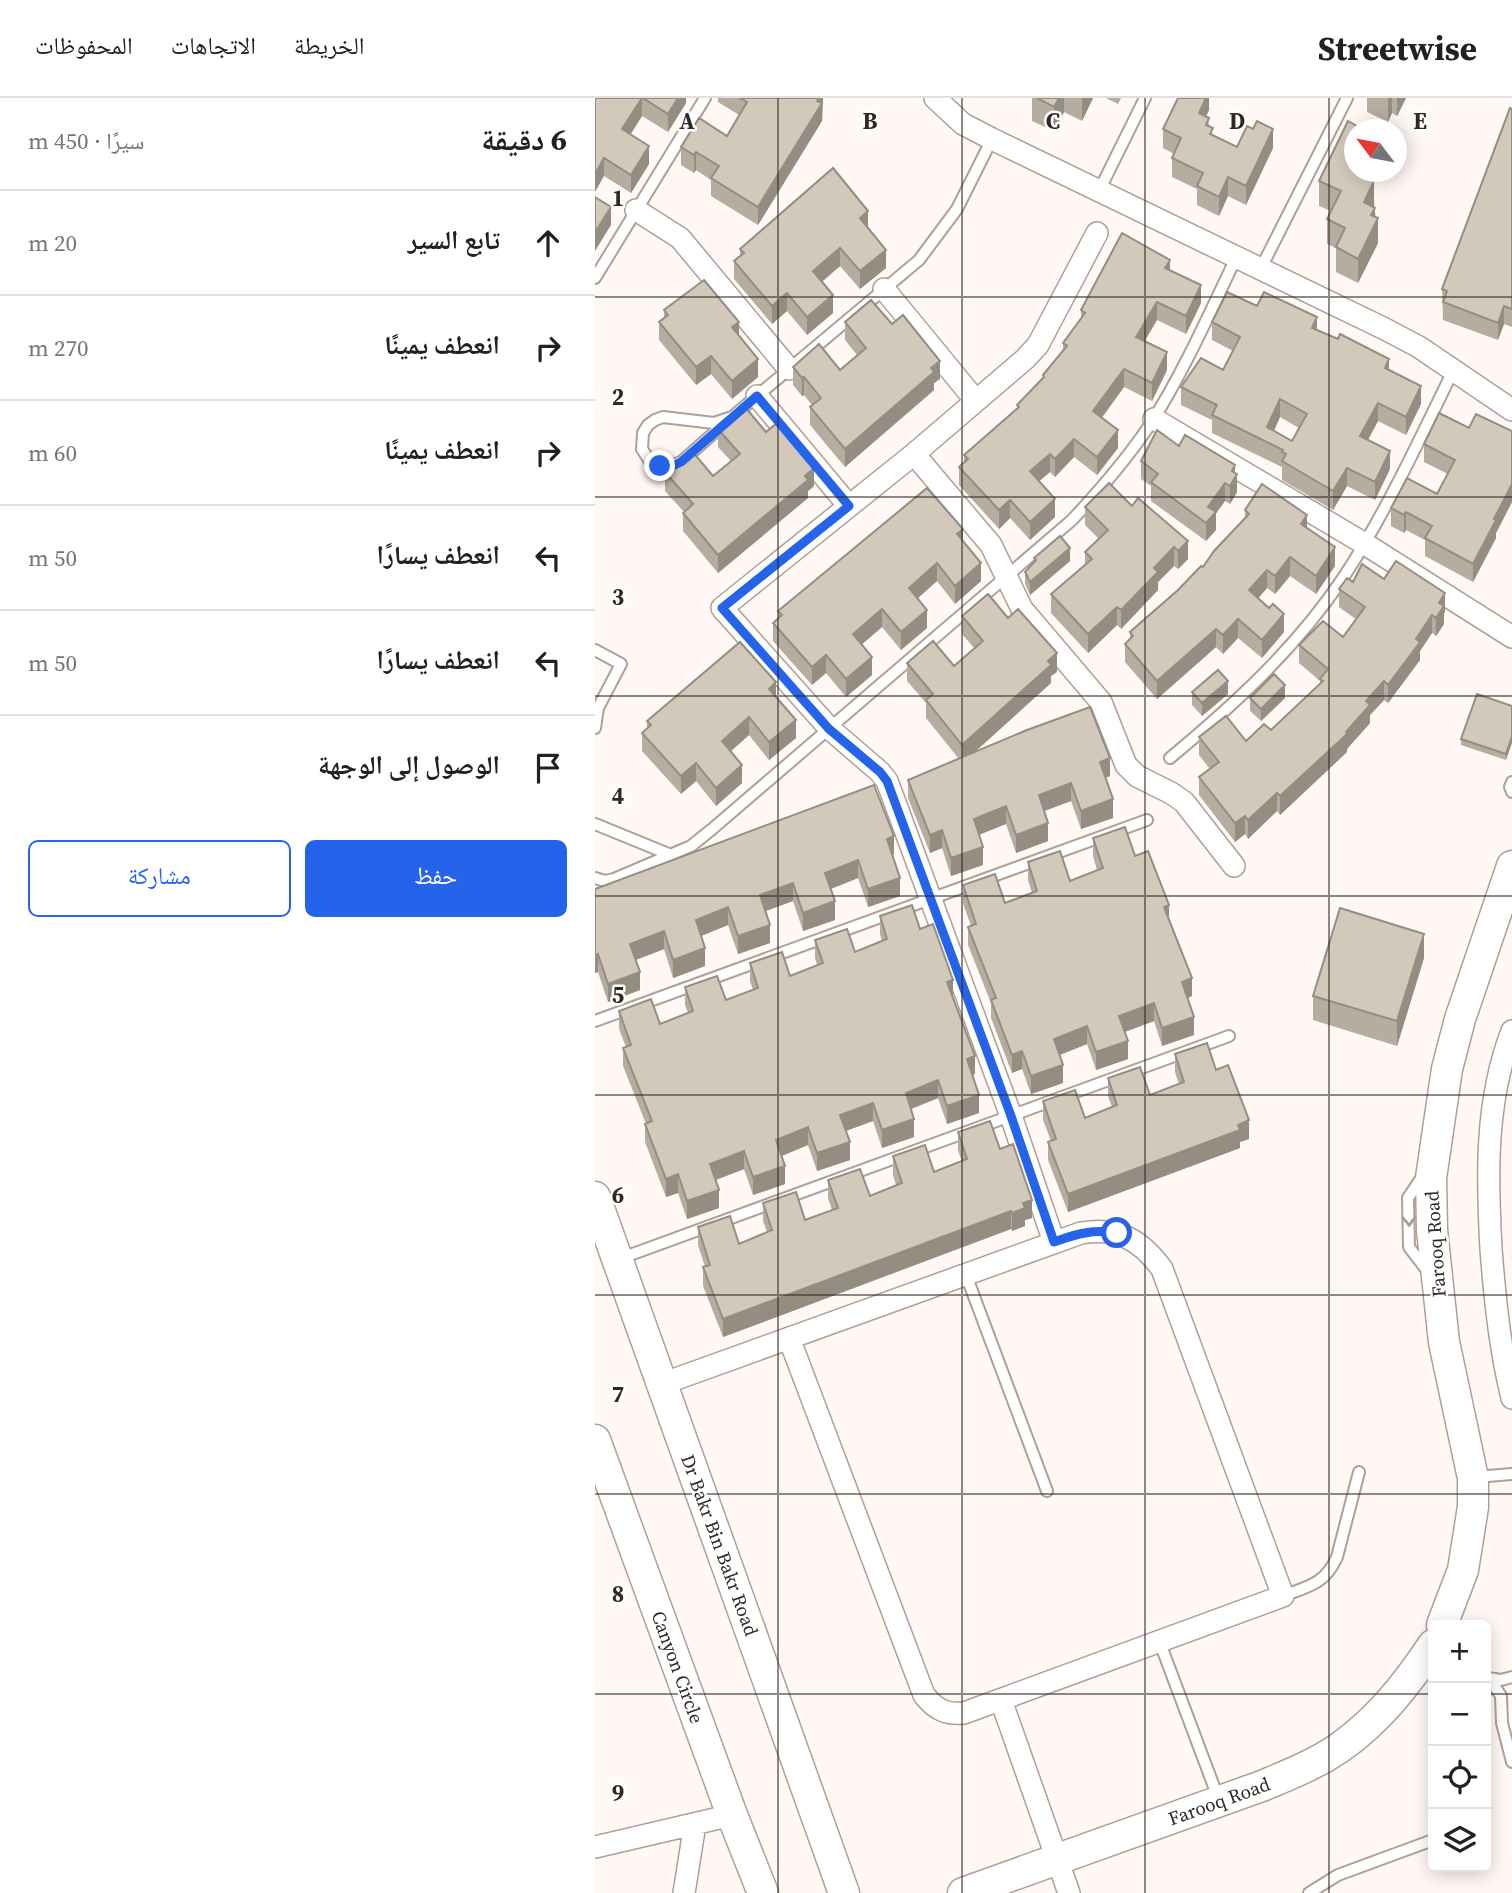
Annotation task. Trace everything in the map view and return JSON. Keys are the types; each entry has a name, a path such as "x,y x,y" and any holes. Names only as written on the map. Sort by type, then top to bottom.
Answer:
{"street":[{"path":"935,98 963,124 992,139 1419,347 1512,410"},
{"path":"636,210 680,238 789,369"},
{"path":"1054,1242 1011,1116 887,781 829,729 722,608 914,454 1025,359 1038,345 1097,233"},
{"path":"884,289 976,401"},
{"path":"757,396 849,506"},
{"path":"1154,419 1364,544 1512,637"},
{"path":"914,454 991,545 1022,609 1101,702 1126,765 1137,776 1171,793 1184,803 1234,866"},
{"name":"Farooq Road","path":"1444,1620 1463,1570 1473,1507 1473,1478 1444,1342 1432,1230 1433,1160 1450,1056 1512,866"},
{"path":"1512,1031 1493,1099 1488,1154 1495,1298 1504,1364 1512,1398"},
{"name":"Dr Bakr Bin Bakr Road","path":"595,1197 844,1893"},
{"path":"662,1384 1054,1242 1081,1233 1100,1230 1117,1233 1135,1241 1151,1253 1162,1269 1283,1596 964,1713 952,1714 939,1710 924,1695 789,1338"},
{"name":"Canyon Circle","path":"595,1440 763,1893"},
{"name":"Farooq Road","path":"964,1893 1304,1769 1339,1748 1367,1725 1396,1696 1428,1652"},
{"path":"1001,1700 1069,1893"},
{"path":"595,1847 733,1815"},
{"path":"684,1893 695,1824"}],"lane":[{"path":"595,278 705,98"},
{"path":"1099,191 1145,98"},
{"path":"1260,270 1347,98"},
{"path":"732,416 714,423 663,417 648,425 643,433 642,449 651,463 670,467 681,462 919,260 939,237 957,209 992,139"},
{"path":"595,878 605,881 614,879 691,846 1072,520 1100,490 1154,419 1236,258"},
{"path":"1170,758 1223,714 1266,673 1342,579 1364,544 1453,370"},
{"path":"595,649 621,664 598,708 595,729"},
{"path":"1512,782 1512,792"},
{"path":"595,1021 1147,820"},
{"path":"595,824 671,855"},
{"path":"616,1260 1229,1036"},
{"path":"966,1275 1047,1491"},
{"path":"1283,1596 1317,1583 1332,1568 1359,1472"},
{"path":"1473,1478 1512,1474"},
{"path":"1160,1643 1219,1801"},
{"path":"1491,1678 1501,1680 1512,1677"},
{"path":"1491,1681 1501,1696 1502,1723 1512,1762"},
{"path":"1309,1893 1338,1875 1428,1842"}],"building":[{"path":"595,98 642,98 622,129 649,146 631,175 604,158 595,174"},
{"path":"643,98 678,98 668,114"},
{"path":"740,98 819,98 817,101 822,103 758,207 711,178 719,166 696,152 694,155 681,147 699,118 727,136 747,102"},
{"path":"1037,98 1059,98 1054,107"},
{"path":"1178,98 1206,98 1199,113 1209,118 1206,125 1213,128 1210,134 1237,147 1247,126 1253,129 1257,121 1273,129 1246,186 1228,177 1219,197 1197,186 1203,173 1172,158 1181,138 1163,129"},
{"path":"1510,108 1512,309 1504,306 1498,323 1443,302 1447,291 1442,289"},
{"path":"1344,129 1344,182 1374,182 1364,202 1375,208 1371,215 1378,218 1358,259 1336,247 1345,228 1327,219 1341,191 1319,181"},
{"path":"833,168 868,211 860,218 886,250 860,271 840,248 813,271 833,295 807,317 787,293 772,306 734,261 744,253 740,249"},
{"path":"595,197 611,207 595,232"},
{"path":"1122,233 1170,260 1165,268 1201,285 1186,316 1157,302 1136,337 1167,352 1152,383 1124,369 1093,411 1118,430 1097,457 1074,439 1055,459 1050,454 1030,471 1055,499 1030,522 1010,500 999,510 959,467 968,459 964,455 1019,407 1017,405 1044,377 1067,346 1063,343 1085,313 1081,310"},
{"path":"704,280 739,322 732,327 758,359 732,381 711,356 696,367 659,322 668,315 664,310"},
{"path":"1227,292 1257,306 1264,292 1317,317 1312,328 1338,339 1340,334 1389,359 1385,368 1421,386 1406,417 1378,403 1360,436 1390,451 1375,482 1347,468 1333,491 1282,461 1286,454 1283,450 1212,415 1217,405 1181,387 1201,358 1223,370 1240,337 1212,322","holes":["1280,399 1307,414 1292,441 1267,427"]},
{"path":"871,300 892,324 903,315 940,361 931,368 934,372 845,449 810,407 821,398 793,367 819,344 840,370 866,348 845,322"},
{"path":"745,407 766,432 777,423 814,468 805,476 808,480 718,555 683,513 693,504 665,472 691,450 713,476 740,454 718,429"},
{"path":"1439,413 1469,428 1476,414 1512,431 1512,484 1473,564 1425,538 1432,526 1406,512 1404,515 1391,508 1407,478 1437,494 1455,460 1424,444"},
{"path":"1157,430 1179,446 1185,435 1235,465 1232,471 1237,474 1230,486 1225,483 1208,507 1216,512 1206,523 1151,482 1158,474 1141,461"},
{"path":"1109,483 1132,506 1138,498 1188,541 1178,551 1174,547 1154,568 1158,572 1121,610 1117,607 1088,634 1051,594 1092,559 1085,552 1108,530 1085,507"},
{"path":"1262,484 1307,515 1301,524 1335,547 1316,576 1290,557 1275,576 1267,570 1249,590 1269,608 1273,604 1284,614 1262,640 1238,619 1223,635 1216,629 1157,681 1125,644 1133,636 1130,632 1203,567 1214,551 1249,514 1245,510"},
{"path":"927,488 963,529 957,534 981,563 955,586 937,563 909,588 927,610 901,632 882,609 853,634 872,657 846,679 826,655 812,667 773,623 782,615 778,611"},
{"path":"1060,536 1070,548 1030,582 1025,572 1036,560 1034,558"},
{"path":"1396,561 1445,593 1439,603 1444,606 1436,618 1432,615 1416,639 1420,642 1388,685 1384,681 1366,701 1370,705 1347,734 1280,796 1277,793 1248,820 1245,816 1235,823 1199,777 1219,762 1199,737 1226,716 1246,741 1264,724 1271,730 1323,681 1320,679 1328,669 1299,645 1323,621 1343,637 1365,607 1339,589 1347,578 1353,582 1362,564 1384,579"},
{"path":"988,594 1008,618 1018,609 1057,653 1048,661 1051,665 962,745 926,700 933,694 907,663 933,641 954,666 983,641 962,616"},
{"path":"740,642 776,682 769,689 796,720 769,742 749,717 722,741 742,765 716,788 696,763 681,776 642,733 651,725 647,721"},
{"path":"1218,670 1228,681 1202,703 1192,692"},
{"path":"1274,674 1285,685 1261,709 1250,698"},
{"path":"1477,694 1512,706 1512,736 1506,754 1461,739"},
{"path":"1090,707 1110,758 1100,762 1113,799 1081,811 1071,783 1039,795 1048,823 1016,835 1006,806 974,819 983,847 951,858 942,830 930,835 908,780 1027,730"},
{"path":"874,785 894,836 887,839 900,878 868,889 858,860 825,873 835,901 803,913 793,883 760,895 770,925 738,936 728,907 696,920 705,948 673,960 664,931 630,944 640,972 608,984 598,954 595,955 595,889"},
{"path":"1125,827 1135,856 1148,851 1169,905 1164,907 1192,978 1182,982 1194,1017 1162,1028 1154,1003 1119,1016 1128,1041 1096,1052 1087,1026 1054,1039 1063,1065 1031,1076 1022,1051 1012,1055 991,1000 996,998 968,927 976,924 963,885 995,874 1005,903 1037,891 1028,862 1060,851 1070,881 1103,868 1093,838"},
{"path":"912,905 920,929 933,924 953,980 947,982 975,1056 967,1059 979,1095 947,1106 938,1080 906,1093 914,1119 882,1130 873,1103 840,1115 850,1142 817,1153 808,1127 776,1140 785,1166 753,1177 744,1151 710,1164 719,1190 687,1201 678,1174 666,1179 645,1124 652,1121 623,1048 631,1045 619,1011 651,999 660,1024 693,1011 685,987 717,976 726,1000 758,988 750,963 782,952 790,976 823,963 815,940 847,929 855,952 887,939 880,916"},
{"path":"1340,908 1424,934 1397,1021 1313,996"},
{"path":"1207,1043 1216,1070 1228,1065 1249,1120 1238,1125 1240,1130 1068,1194 1048,1142 1056,1139 1043,1101 1075,1090 1085,1118 1117,1105 1108,1078 1140,1067 1150,1095 1184,1082 1175,1054"},
{"path":"990,1121 1000,1149 1013,1144 1032,1200 1023,1203 1025,1208 723,1319 703,1267 710,1265 698,1227 730,1216 739,1244 772,1230 763,1203 796,1192 805,1220 838,1208 828,1180 860,1169 870,1196 902,1183 893,1156 925,1145 934,1172 967,1159 958,1132"}],"route":[{"path":"660,466 670,467 681,462 757,396 849,506 722,608 829,729 887,781 1011,1116 1054,1242 1100,1230 1117,1233"}]}
